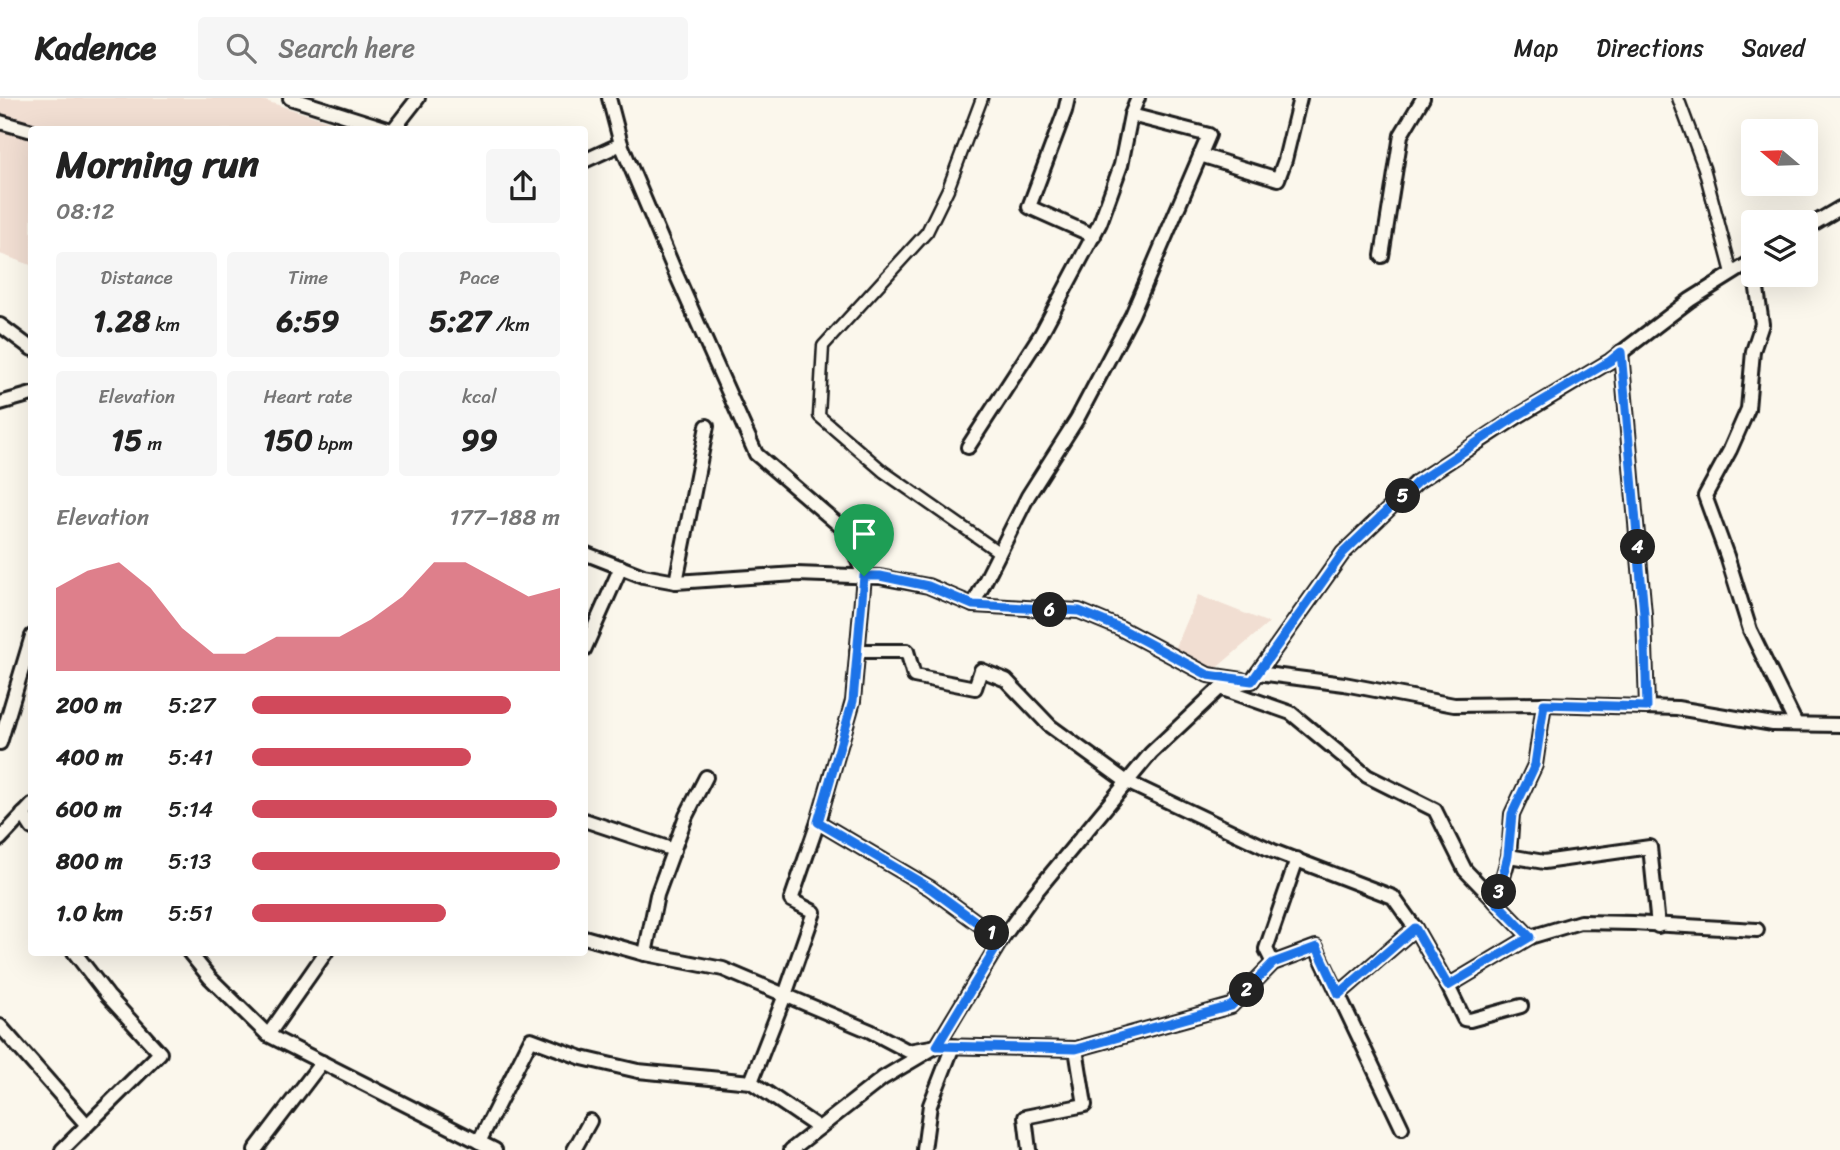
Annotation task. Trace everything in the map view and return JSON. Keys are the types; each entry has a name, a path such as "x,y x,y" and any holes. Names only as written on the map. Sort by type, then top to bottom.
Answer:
{"street":[{"path":"290,98 379,126"},
{"path":"395,126 418,98"},
{"path":"609,98 621,144 756,454 846,531 864,576 853,701 818,822 791,900 814,912 751,1082"},
{"path":"982,98 948,189 927,232 823,346 819,416 884,472 1000,553"},
{"path":"1068,98 1030,207 1094,236"},
{"path":"968,447 1041,334 1094,236 1121,165 1131,115 1138,98"},
{"path":"1200,155 1278,179 1300,98"},
{"path":"1382,257 1401,135 1423,98"},
{"path":"1678,98 1704,168 1732,273"},
{"path":"973,605 1028,496 1077,419 1132,315 1209,135 1131,115"},
{"path":"0,122 28,130"},
{"path":"588,159 621,144"},
{"path":"1818,221 1840,208"},
{"path":"791,1150 883,1078 937,1046 1001,940 1034,893 1151,753 1220,688 1255,677 1343,553 1417,482 1517,416 1610,361 1690,300 1741,268"},
{"path":"1757,287 1762,324 1754,351 1748,409 1705,496 1750,630 1796,724"},
{"path":"0,326 28,346"},
{"path":"1621,352 1644,614 1647,707"},
{"path":"0,403 28,395"},
{"path":"677,582 707,426"},
{"path":"588,555 643,576 677,582 796,574 880,576 928,586 973,605 1079,611 1120,628 1208,675 1344,684 1454,705 1544,704 1677,708 1773,724 1840,725"},
{"path":"588,641 621,567"},
{"path":"0,743 28,649"},
{"path":"857,651 907,651 914,676 975,688 981,670 1006,680 1050,726 1127,782 1273,850 1393,897 1415,928 1464,1019 1470,1020 1521,1006"},
{"path":"1220,688 1291,713 1367,776 1435,810 1465,870 1530,937"},
{"path":"1496,902 1508,856 1512,814 1535,765 1544,704"},
{"path":"645,954 657,895 686,816 706,777"},
{"path":"0,839 27,810"},
{"path":"588,821 674,850"},
{"path":"818,822 930,888 1001,940"},
{"path":"1508,856 1544,862 1650,848 1658,926"},
{"path":"1273,963 1266,949 1297,859"},
{"path":"1448,986 1530,937 1580,922 1757,930"},
{"path":"1339,994 1415,928"},
{"path":"588,938 645,954 723,969 870,1031 908,1051 937,1046 1076,1049 1231,1006 1273,963 1317,947 1402,1128"},
{"path":"62,1150 160,1053 108,996 77,956"},
{"path":"192,956 210,978 268,1035 495,1150"},
{"path":"268,1035 323,956"},
{"path":"0,1026 87,1125"},
{"path":"479,1142 531,1039 582,1058 638,1071 751,1082 819,1128"},
{"path":"925,1150 930,1105 953,1046"},
{"path":"1029,1150 1025,1117 1085,1105 1076,1049"},
{"path":"255,1150 322,1062"},
{"path":"574,1150 590,1121"}],"shaded area":[{"path":"0,98 256,98 345,126 28,126 28,264 0,254"},
{"path":"1198,595 1269,623 1206,677 1171,659"}],"route":[{"path":"1621,352 1644,614 1647,707 1544,704 1535,765 1512,814 1508,856 1496,902 1530,937 1448,986 1415,928 1339,994 1317,947 1273,963 1231,1006 1076,1049 937,1046 1001,940 930,888 818,822 853,701 864,576 880,576 928,586 973,605 1079,611 1120,628 1208,675 1252,681 1343,553 1417,482 1621,352"}]}
